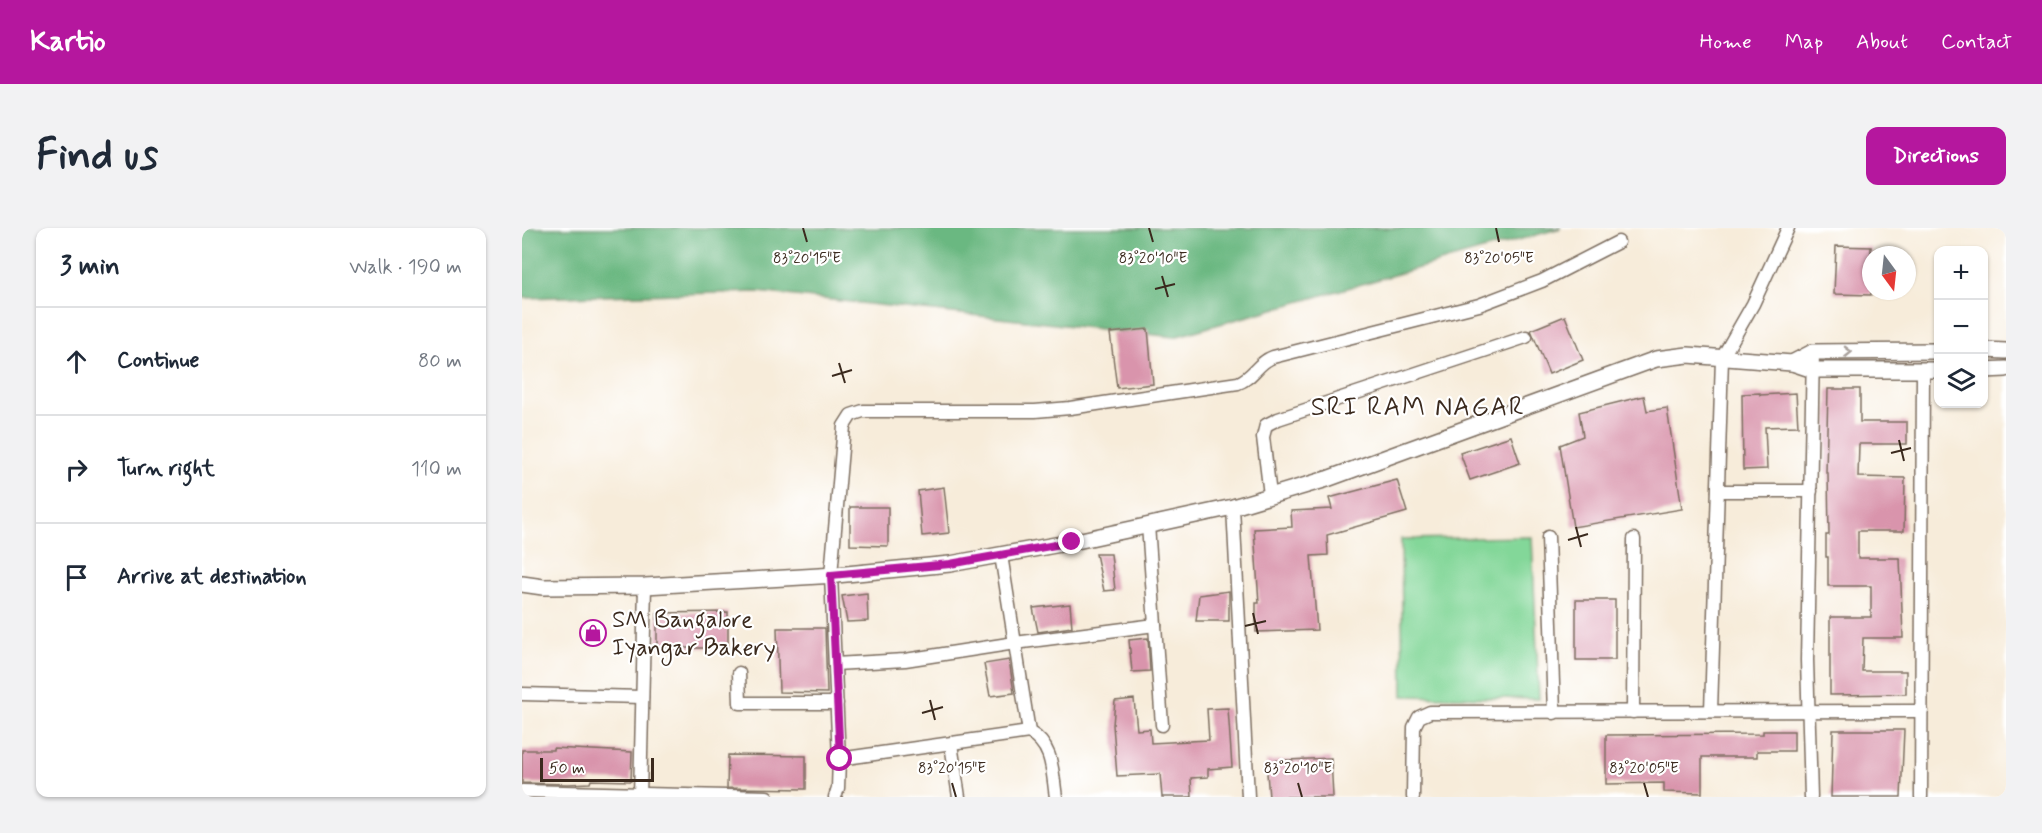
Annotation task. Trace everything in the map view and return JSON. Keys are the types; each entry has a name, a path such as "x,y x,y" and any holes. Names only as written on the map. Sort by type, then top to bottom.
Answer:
{"street":[{"path":"1711,711 1722,358 1754,304 1788,228"},
{"path":"839,794 840,759 831,575 844,426 851,416 863,411 1035,411 1070,408 1238,383 1246,380 1261,362 1273,357 1479,305 1542,281 1618,242"},
{"path":"1270,495 1263,437 1266,425 1278,419 1526,337"},
{"path":"1988,350 2006,351"},
{"path":"1792,363 1813,352 1934,351"},
{"path":"1811,797 1808,660 1813,352"},
{"path":"522,584 543,587 645,586 831,575 950,564 1072,542 1233,507 1327,478 1656,359 1688,356 1722,358 1792,363 1813,370 1931,370 1921,797"},
{"path":"1988,370 2006,369"},
{"path":"1718,491 1811,491"},
{"path":"1233,507 1248,797"},
{"path":"1148,525 1162,725"},
{"path":"1548,537 1554,713"},
{"path":"1633,712 1634,539"},
{"path":"1001,555 1029,732"},
{"path":"640,795 645,586"},
{"path":"835,664 905,660 1155,625"},
{"path":"739,673 740,703 837,704"},
{"path":"522,694 642,697"},
{"path":"1413,797 1412,739 1414,727 1419,717 1430,712 1922,711"},
{"path":"840,759 1029,732 1040,738 1046,746 1050,757 1056,797"},
{"path":"951,744 958,797"},
{"path":"522,791 536,794 767,797"}],"green space":[{"path":"522,228 1561,228 1174,337 758,292 522,298"},
{"path":"1532,537 1539,699 1403,696 1401,539"}],"building":[{"path":"1836,246 1862,247 1862,295 1834,294"},
{"path":"1565,316 1583,360 1549,374 1531,330"},
{"path":"1148,329 1153,384 1117,388 1110,333"},
{"path":"1828,389 1860,389 1860,422 1907,422 1907,444 1859,444 1858,477 1905,478 1904,531 1858,531 1858,558 1900,558 1903,638 1863,638 1862,671 1906,671 1906,694 1830,695 1830,617 1871,617 1871,586 1828,586 1826,535 1829,535 1828,473 1826,473"},
{"path":"1760,393 1760,395 1796,393 1798,426 1765,427 1767,469 1743,470 1742,394"},
{"path":"1644,396 1647,411 1667,408 1682,509 1573,527 1560,445 1583,436 1579,412"},
{"path":"1511,436 1520,463 1470,480 1460,453"},
{"path":"1397,480 1407,512 1327,535 1328,555 1311,556 1317,630 1256,632 1256,603 1259,603 1254,529 1292,527 1291,511 1332,509 1329,498"},
{"path":"944,487 949,533 922,536 918,491"},
{"path":"850,507 888,507 888,546 850,545"},
{"path":"1096,554 1111,554 1115,590 1104,591"},
{"path":"1229,591 1229,621 1196,621 1199,595"},
{"path":"867,593 868,621 847,622 842,596"},
{"path":"1576,600 1615,600 1615,660 1576,660"},
{"path":"1070,604 1072,627 1038,632 1033,608"},
{"path":"728,612 728,648 657,648 657,613"},
{"path":"777,628 825,628 827,693 779,692"},
{"path":"1148,638 1150,671 1132,672 1129,640"},
{"path":"1009,660 1014,693 990,696 984,664"},
{"path":"1134,699 1137,730 1150,729 1151,743 1209,740 1207,709 1228,708 1232,767 1208,769 1208,777 1191,778 1192,797 1162,797 1160,774 1117,776 1113,725 1115,701"},
{"path":"1833,730 1904,730 1901,797 1831,797"},
{"path":"1763,731 1794,731 1794,751 1757,751 1757,757 1702,757 1702,793 1664,792 1664,783 1606,784 1606,735 1763,734"},
{"path":"553,748 632,752 631,781 591,780 590,783 568,784 522,783 522,750 553,750"},
{"path":"728,755 806,756 806,789 727,788"},
{"path":"1331,758 1333,797 1269,797 1266,761"}],"place":[{"name":"SM Bangalore Iyangar Bakery","path":"593,633"}],"district":[{"name":"SRI RAM NAGAR","path":"1418,406"}],"route":[{"path":"840,759 831,575 950,564 1072,542"}]}
